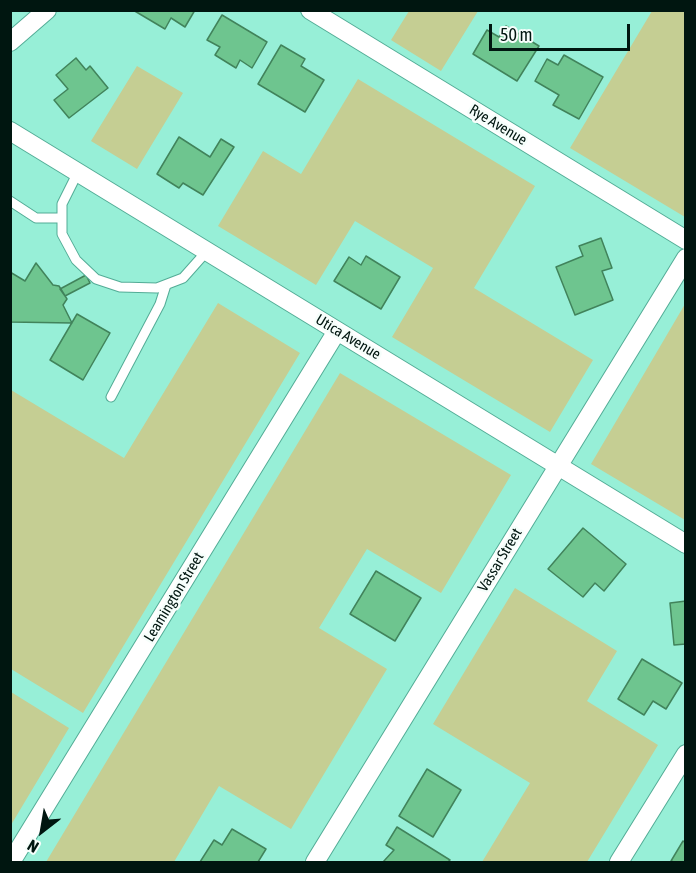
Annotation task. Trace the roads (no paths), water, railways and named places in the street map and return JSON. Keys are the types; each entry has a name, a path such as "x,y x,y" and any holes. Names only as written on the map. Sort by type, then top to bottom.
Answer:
{"street":[{"path":"10,42 47,10"},
{"name":"Rye Avenue","path":"310,10 686,240"},
{"name":"Utica Avenue","path":"10,131 686,544"},
{"name":"Vassar Street","path":"315,862 686,258"},
{"name":"Leamington Street","path":"11,862 337,331"},
{"path":"619,862 686,754"}],"lane":[{"path":"78,172 65,197 61,218 62,234 69,249 86,271 96,279 120,287 139,288 166,285 183,278 207,251"},
{"path":"10,201 36,218 61,218"},
{"path":"111,397 160,304 166,285"}]}
